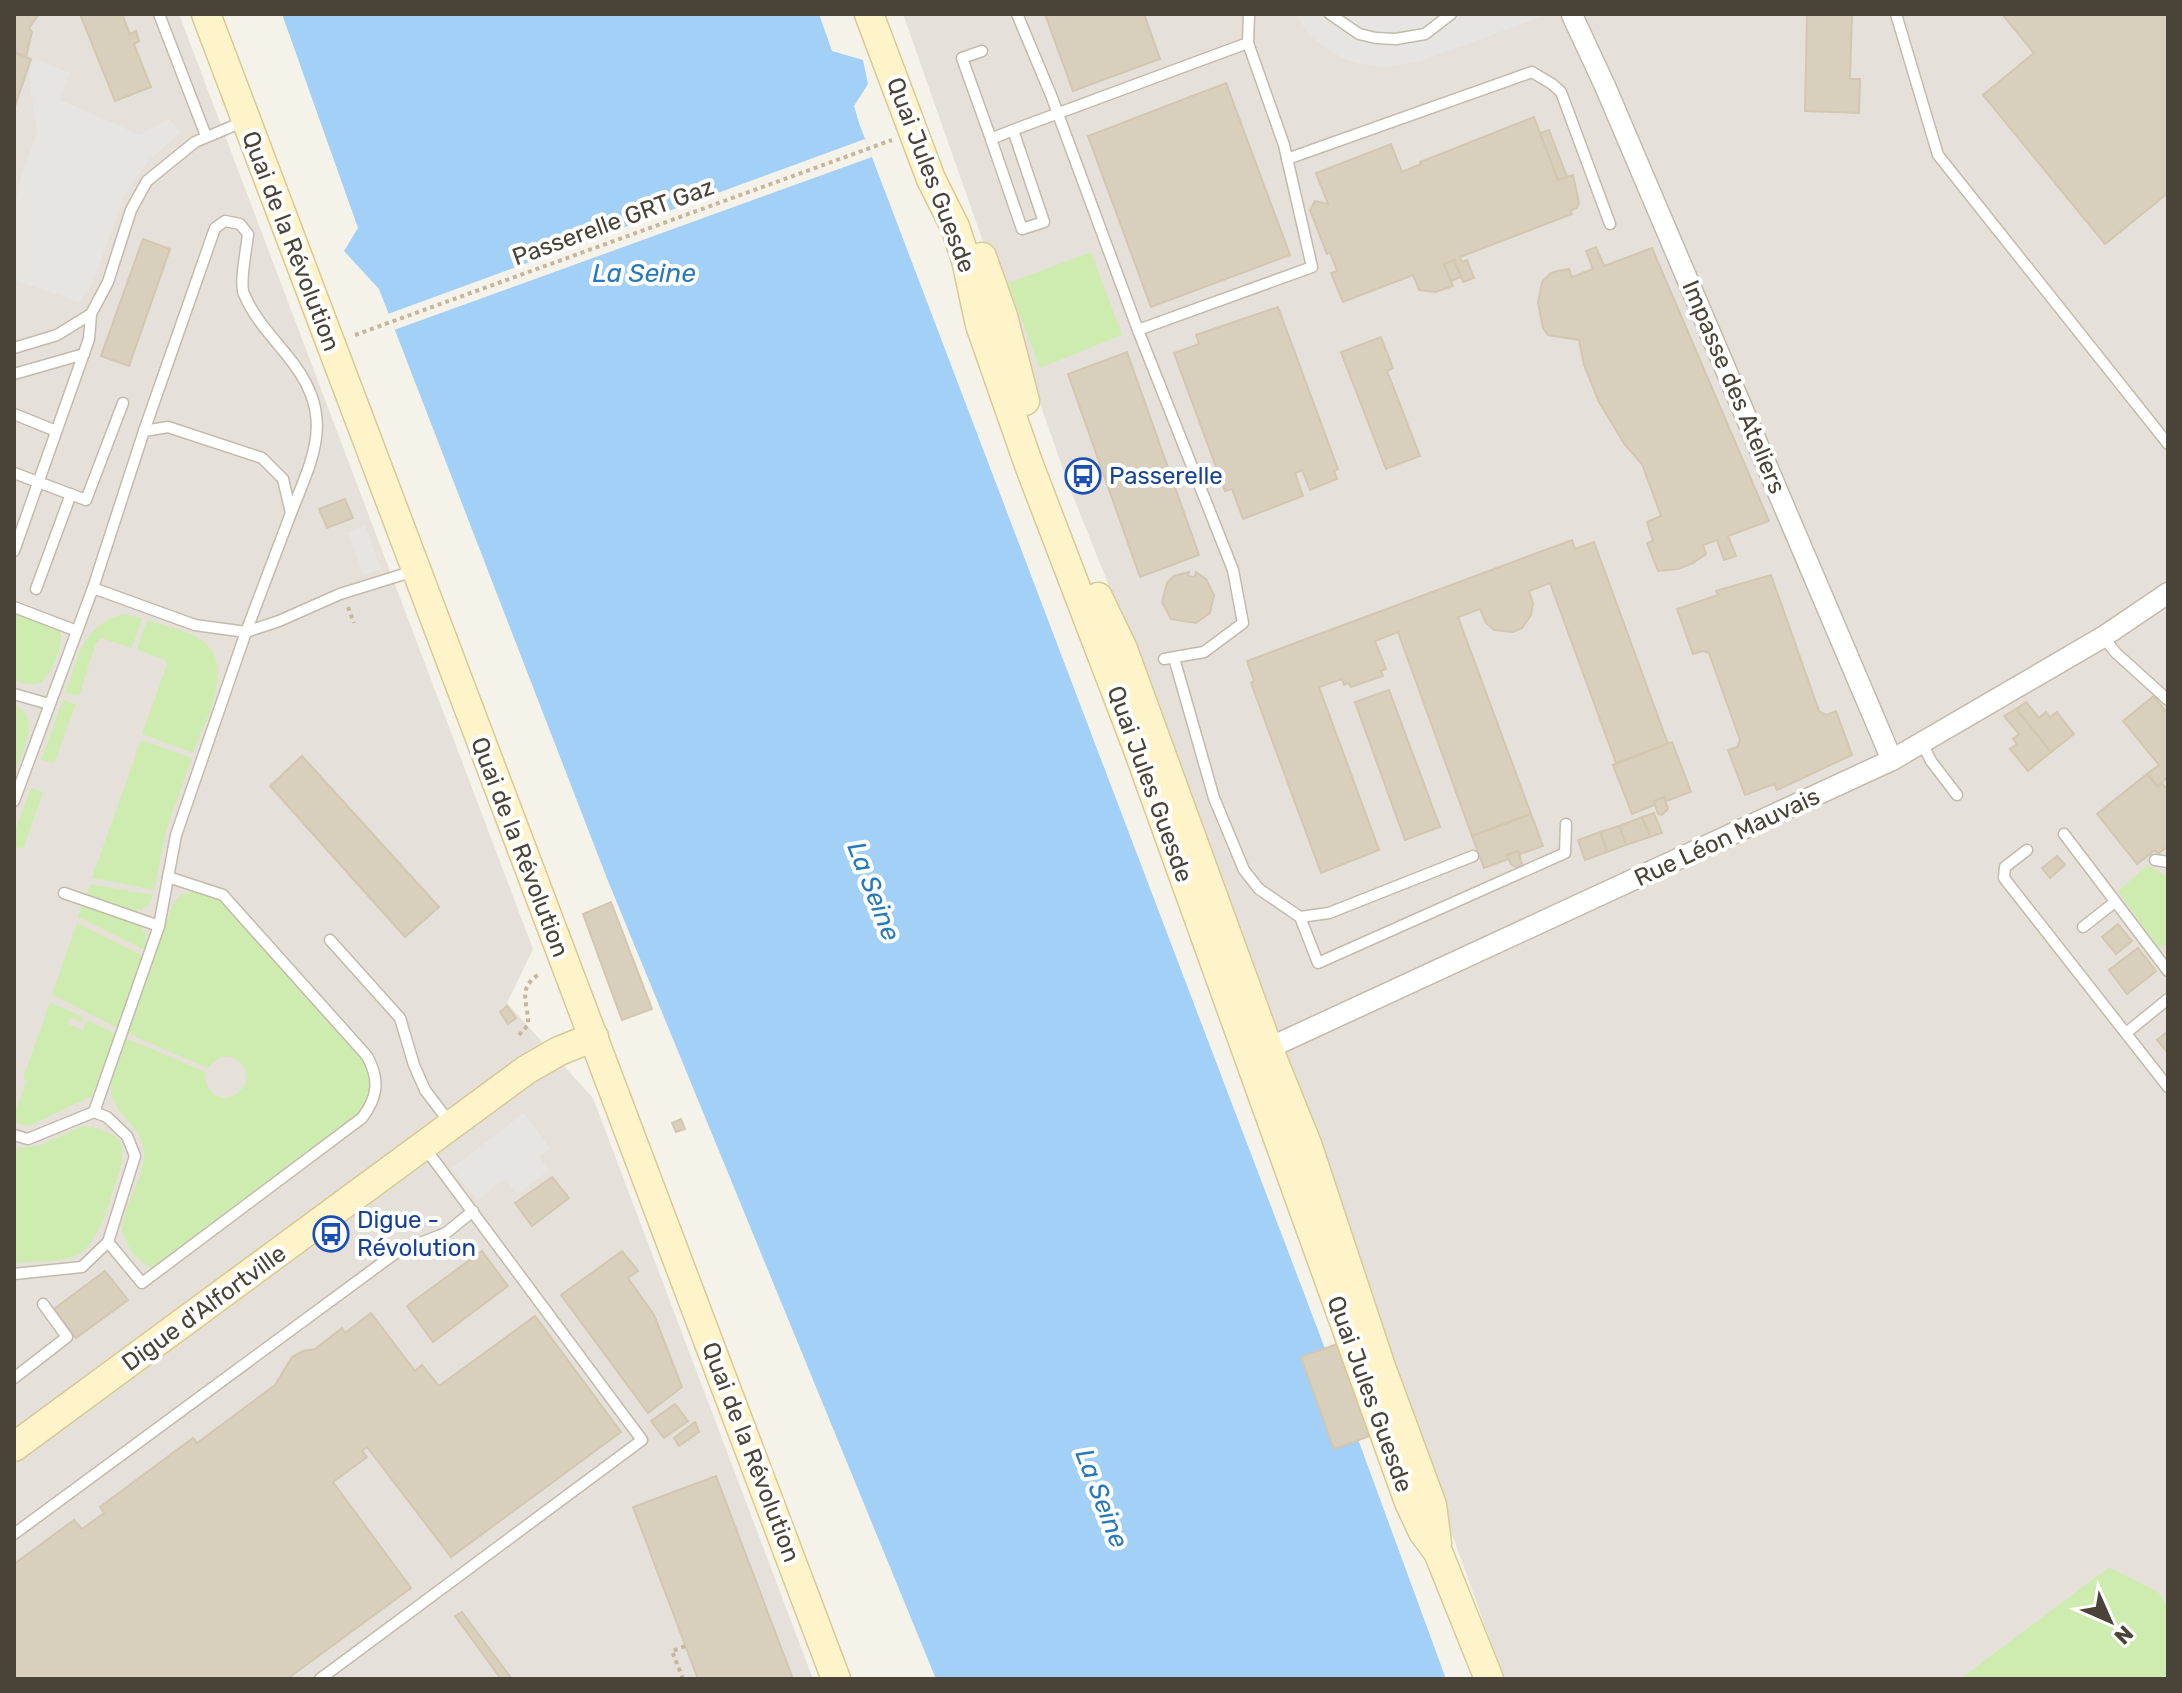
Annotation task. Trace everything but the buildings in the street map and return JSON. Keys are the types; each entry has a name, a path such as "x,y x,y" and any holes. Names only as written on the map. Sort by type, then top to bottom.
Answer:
{"main road":[{"name":"Quai de la Révolution","path":"206,14 414,571 836,1679"},
{"name":"Quai Jules Guesde","path":"869,14 931,179 955,227 966,260 980,325 1029,465 1120,673 1259,1053 1307,1144 1380,1364 1432,1505 1438,1552 1489,1679"},
{"name":"Quai Jules Guesde","path":"886,14 924,117 964,207 1003,316 1027,406 1050,472 1107,621 1123,649 1120,673"},
{"name":"Digue d'Alfortville","path":"14,1447 538,1062 594,1037"}],"street":[{"name":"Impasse des Ateliers","path":"1572,14 1892,760"},
{"name":"Rue Léon Mauvais","path":"1259,1053 1892,760 2103,637 2168,593"}],"lane":[{"path":"159,14 206,136"},
{"path":"1017,14 1233,570 1243,623 1204,652 1169,658 1214,798 1244,870 1259,889 1300,917 1318,963 1565,853 1566,824"},
{"path":"1138,330 1312,267 1287,159 1248,43 1249,14"},
{"path":"1330,14 1359,34 1396,39 1425,34 1451,14"},
{"path":"1896,14 1938,155 2168,444"},
{"path":"991,139 1248,43"},
{"path":"982,51 962,58 1022,229 1044,222 1013,130"},
{"path":"1287,159 1532,72 1561,92 1610,224"},
{"path":"14,551 89,339 91,314 108,282 131,210 147,181 195,142 246,121"},
{"path":"14,801 93,588 215,228 225,221 240,224 248,234 242,291 265,329 312,390 317,420 314,459 246,632 176,835 159,926 94,1112"},
{"path":"14,348 57,335 91,314"},
{"path":"14,374 84,354"},
{"path":"14,473 86,500 123,403"},
{"path":"14,414 56,431"},
{"path":"144,431 168,427 262,458 283,479 291,513"},
{"path":"36,589 71,494"},
{"path":"93,588 195,625 246,632 340,594 414,571"},
{"path":"14,607 77,631"},
{"path":"2103,637 2116,653 2168,700"},
{"path":"14,694 49,704"},
{"path":"1922,743 1931,761 1957,795"},
{"path":"2064,834 2168,971"},
{"path":"2027,850 2005,867 2004,878 2168,1087"},
{"path":"1300,917 1338,909 1473,856"},
{"path":"2155,860 2168,862"},
{"path":"108,1242 142,1283 362,1118 373,1104 377,1091 373,1068 367,1056 223,895 168,877"},
{"path":"64,893 159,926"},
{"path":"2083,927 2115,902"},
{"path":"330,940 400,1018 425,1090 452,1125"},
{"path":"2126,1033 2168,999"},
{"path":"14,1135 28,1139 94,1112 107,1117 127,1136 135,1156 108,1242 82,1267 14,1274"},
{"path":"320,1679 642,1440 424,1146"},
{"path":"14,1534 397,1252 446,1233 473,1211"},
{"path":"14,1378 67,1337 43,1304"}],"path":[{"name":"Passerelle GRT Gaz","path":"365,331 901,137"},
{"path":"519,1035 528,1025 524,1002 526,991 532,980 543,972"},
{"path":"683,1679 672,1651 686,1646"}],"shaded area":[{"path":"14,14 179,14 533,949 507,1003 593,1098 813,1679 14,1679"},
{"path":"903,14 2168,14 2168,1679 1504,1679 1141,666 1069,486"},
{"path":"1295,14 1546,15 1421,61 1382,67 1343,58 1326,48 1310,36"},
{"path":"34,59 70,73 60,100 140,135 169,119 181,132 150,159 125,194 92,284 79,302 14,280 14,208 22,173 37,134 29,75"},
{"path":"365,526 381,569 364,575 348,533"},
{"path":"524,1113 550,1148 539,1157 549,1170 517,1194 505,1179 477,1200 452,1168"}],"green space":[{"path":"1091,252 1122,335 1040,368 1008,283"},
{"path":"14,611 46,621 60,632 56,660 48,675 39,683 14,681"},
{"path":"123,614 142,618 132,648 101,638 96,643 79,696 65,693 78,655 90,635 98,626"},
{"path":"147,620 195,636 209,647 216,660 216,691 193,753 142,734 167,664 165,660 137,650"},
{"path":"63,700 76,704 54,763 41,760"},
{"path":"14,705 23,710 29,727 14,774"},
{"path":"141,740 192,758 166,830 154,890 92,878"},
{"path":"31,788 43,792 23,849 14,846 14,834"},
{"path":"2148,865 2166,876 2168,885 2168,944 2158,947 2118,891"},
{"path":"90,884 153,895 148,906 136,912 87,894"},
{"path":"193,891 218,898 365,1061 370,1091 354,1118 150,1267 133,1252 122,1231 144,1154 139,1135 115,1104 112,1095 113,1073 126,1038 205,1072 210,1089 221,1097 234,1095 246,1082 243,1066 236,1060 220,1057 207,1068 127,1033 173,903 181,895"},
{"path":"82,904 115,913 137,924 147,939 144,950 78,917"},
{"path":"77,923 143,956 117,1028 52,994"},
{"path":"50,1002 83,1017 81,1022 70,1017 68,1024 83,1030 87,1020 116,1034 92,1096 29,1126 14,1123 14,1114 27,1081 23,1078"},
{"path":"83,1126 115,1136 122,1146 122,1162 98,1231 81,1252 70,1258 14,1263 14,1148 37,1146"},
{"path":"2109,1567 2159,1593 2168,1609 2168,1679 1960,1679"}],"water":[{"name":"La Seine","path":"282,14 819,14 832,51 863,60 868,84 854,106 859,123 1318,1330 1446,1679 936,1679 608,881 379,289 344,251 358,228"}],"pier":[{"path":"865,139 872,157 394,330 388,314"}],"place":[{"name":"Passerelle","path":"1083,476"},
{"name":"Digue - Révolution","path":"331,1234"}]}
